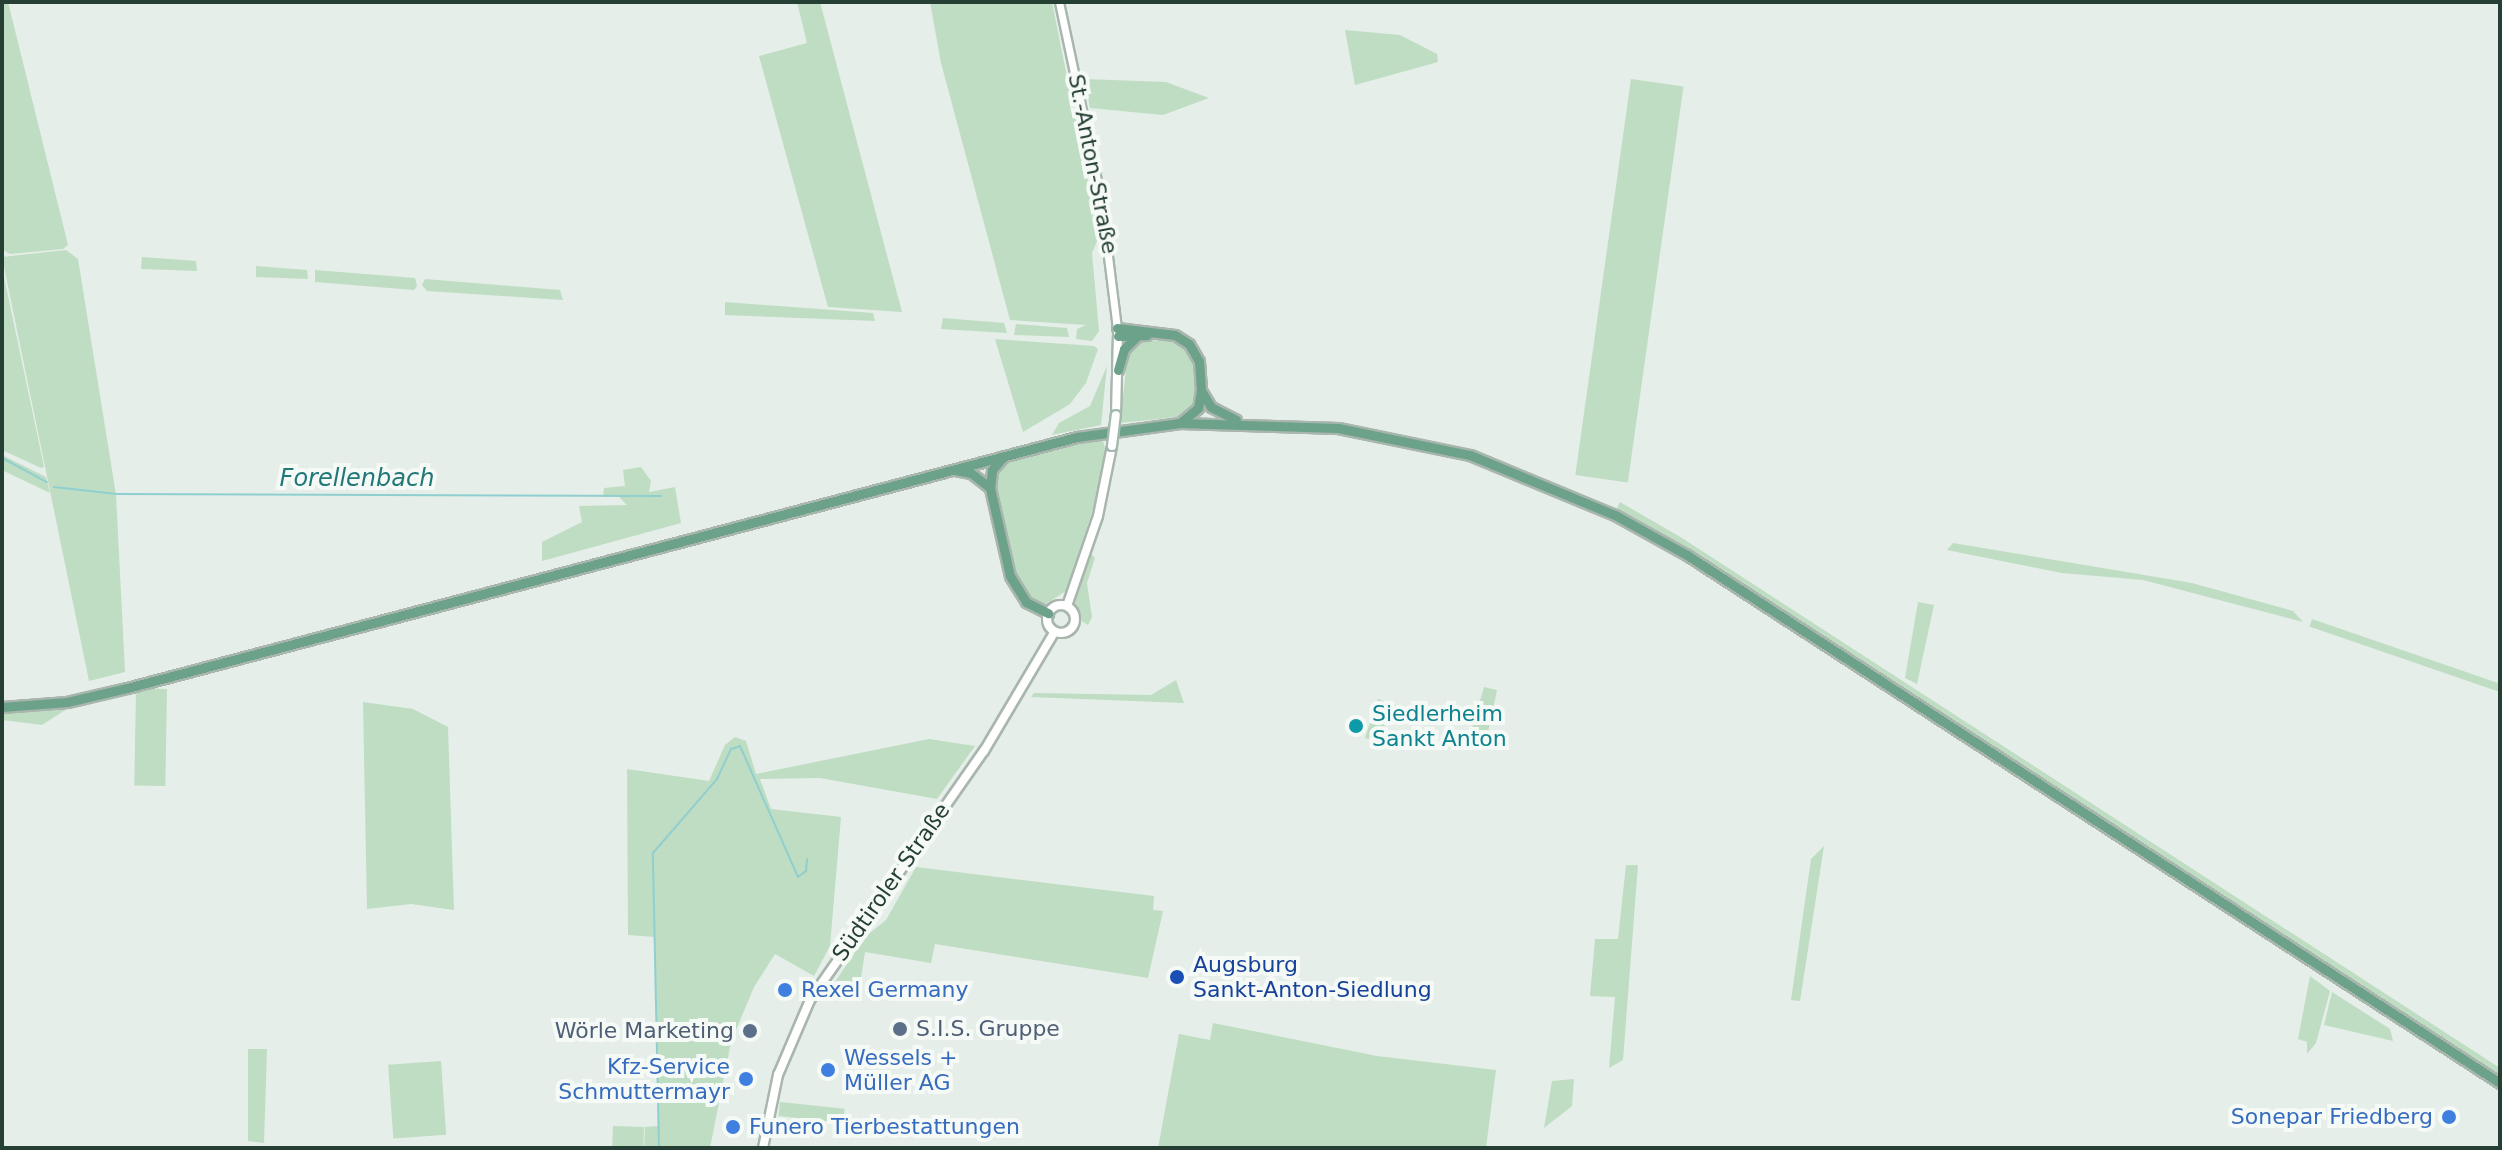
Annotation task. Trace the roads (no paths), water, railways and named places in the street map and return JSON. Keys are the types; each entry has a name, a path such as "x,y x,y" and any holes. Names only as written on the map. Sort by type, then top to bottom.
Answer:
{"main road":[{"path":"1117,328 1137,336 1162,332"},
{"path":"1117,328 1162,332 1189,344 1199,361 1201,390 1198,408 1180,423"},
{"path":"1007,454 992,470 990,488 1015,591 1048,613 1055,631 1066,632 1075,624 1067,606 1089,543 1112,446 1118,370 1117,328"},
{"path":"1118,370 1124,349 1137,336"},
{"path":"1201,390 1211,407 1239,422"},
{"path":"2,707 67,702 127,688 1077,437 1180,423 1239,422 1338,428 1470,455 1615,515 1687,555 2500,1083"},
{"path":"951,470 971,473 990,488"},
{"path":"1048,613 1056,605 1067,606"},
{"name":"Südtiroler Straße","path":"763,1148 778,1075 810,1000 984,751 1055,631"}],"street":[{"name":"St.-Anton-Straße","path":"1059,2 1101,200 1117,328"}],"waterway":[{"name":"Forellenbach","path":"2,458 47,482"},
{"name":"Forellenbach","path":"54,487 117,494 661,496"},
{"path":"659,1148 653,853 717,779 731,749 740,746 798,877 806,871 807,859"}],"place":[{"name":"Siedlerheim Sankt Anton","path":"1356,726"},
{"name":"Augsburg Sankt-Anton-Siedlung","path":"1177,977"},
{"name":"Rexel Germany","path":"785,990"},
{"name":"S.I.S. Gruppe","path":"900,1029"},
{"name":"Wörle Marketing","path":"750,1031"},
{"name":"Wessels + Müller AG","path":"828,1070"},
{"name":"Kfz-Service Schmuttermayr","path":"746,1079"},
{"name":"Sonepar Friedberg","path":"2449,1117"},
{"name":"Funero Tierbestattungen","path":"733,1127"}]}
